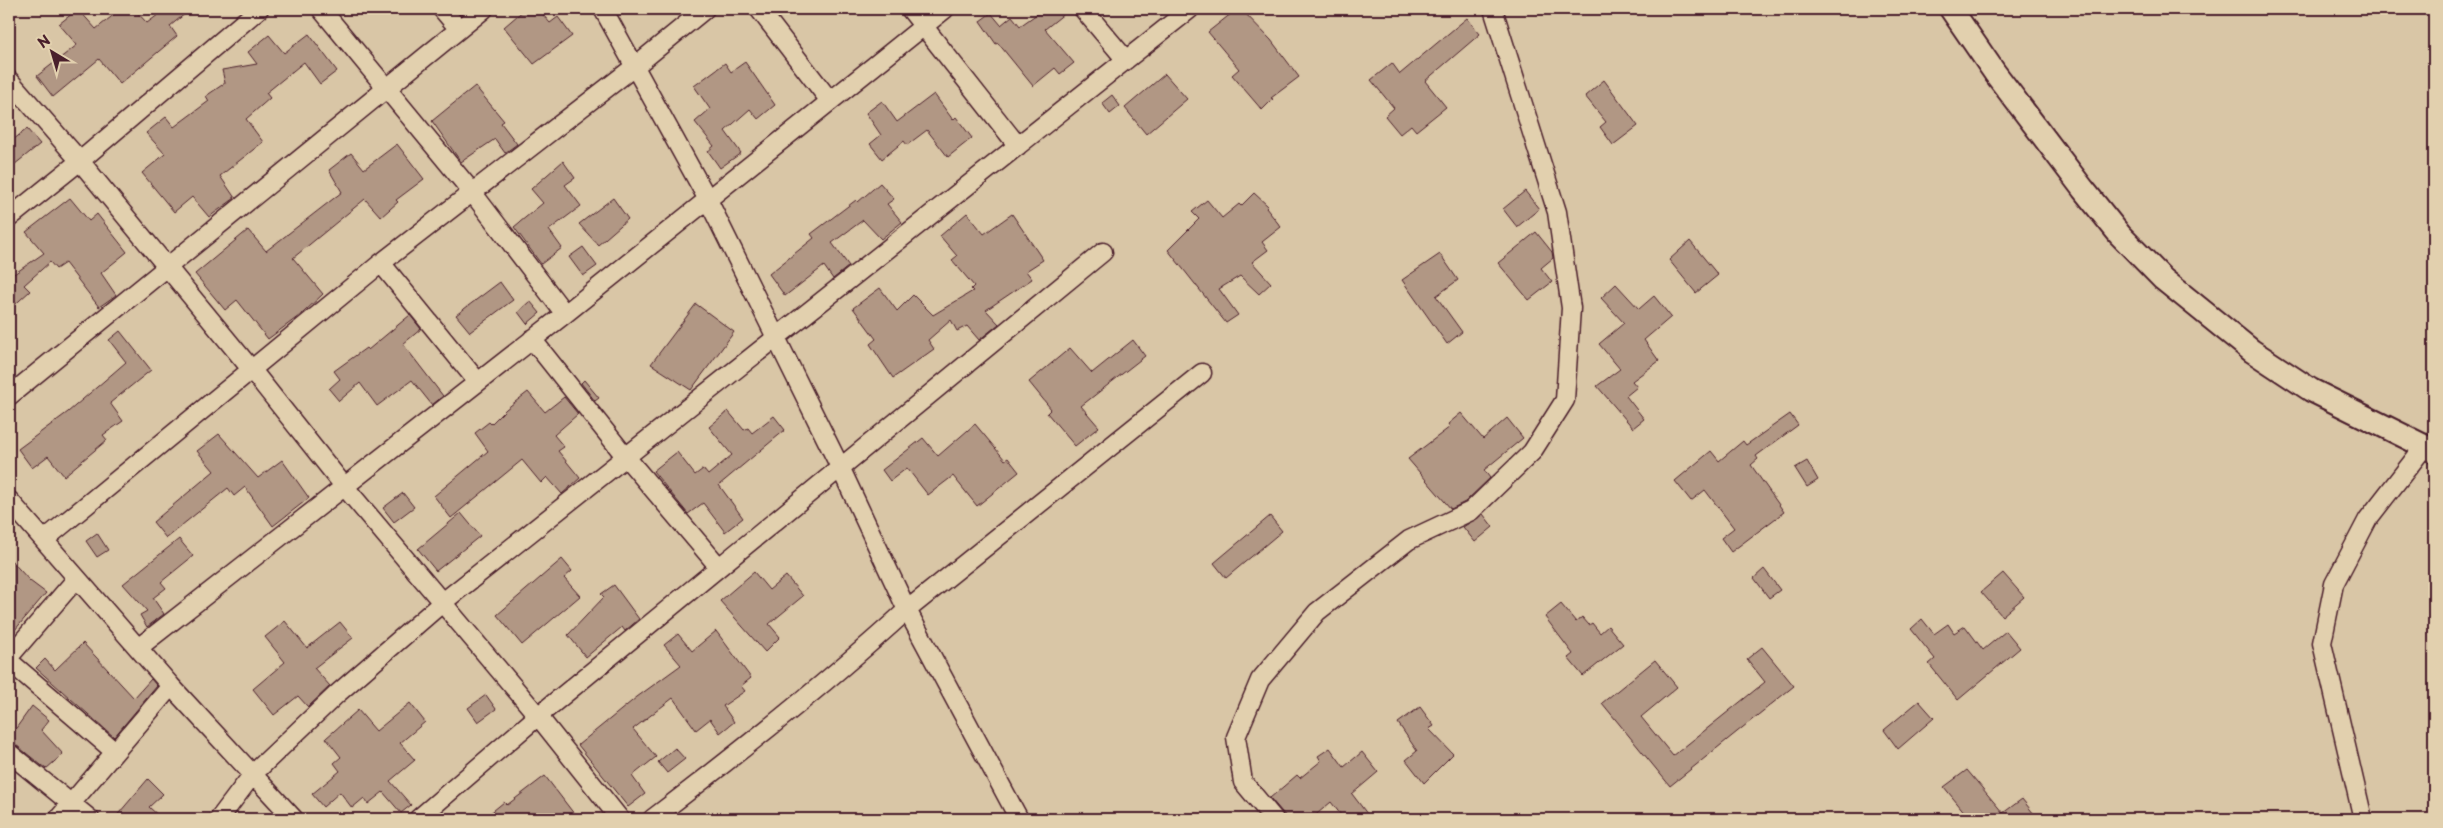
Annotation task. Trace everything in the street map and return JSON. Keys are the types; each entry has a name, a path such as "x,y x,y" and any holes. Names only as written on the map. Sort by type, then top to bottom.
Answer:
{"street":[{"path":"9,218 80,162 259,9"},
{"path":"321,9 472,192 566,314"},
{"path":"442,9 458,28"},
{"path":"9,396 165,266 458,28 484,9"},
{"path":"602,9 707,198 840,467 907,610 1019,819"},
{"path":"44,540 381,263 706,9"},
{"path":"759,9 830,100"},
{"path":"910,9 1018,146"},
{"path":"138,648 566,314 707,198 945,9"},
{"path":"1083,9 1126,60"},
{"path":"219,819 253,774 337,694 443,602 1190,9"},
{"path":"1274,819 1243,782 1236,737 1260,680 1318,612 1409,540 1471,511 1532,452 1564,400 1571,308 1556,212 1493,9"},
{"path":"1951,9 1995,73 2082,189 2120,235 2163,279 2252,351 2311,390 2429,449 2368,519 2334,584 2322,643 2363,819"},
{"path":"9,80 80,162 251,369 344,486 538,716 620,819"},
{"path":"418,819 538,716 1103,252"},
{"path":"381,263 477,382"},
{"path":"532,339 625,456 719,567"},
{"path":"652,819 724,765 876,639 907,610 1202,373"},
{"path":"9,500 171,686 294,819"},
{"path":"77,578 9,659 116,752"},
{"path":"58,819 171,686"},
{"path":"9,753 90,819"}],"building":[{"path":"78,9 96,29 121,9 134,9 147,23 166,9 191,9 170,26 177,36 120,84 99,59 53,97 37,76 77,45 59,24"},
{"path":"525,9 538,9 550,23 558,17 572,36 534,64 504,27"},
{"path":"1044,9 1070,9 1045,29 1074,63 1060,74 1055,68 1033,86 998,43 996,44 980,21 991,13 1001,25 1012,16 1020,26"},
{"path":"1237,9 1241,9 1271,40 1299,77 1271,98 1273,99 1262,110 1232,75 1239,69 1208,32"},
{"path":"1467,18 1480,34 1425,81 1446,107 1416,131 1411,125 1400,134 1385,116 1394,108 1371,80 1392,63 1400,74"},
{"path":"309,34 337,71 320,84 304,62 266,93 270,98 246,119 263,142 220,176 235,198 209,217 192,197 174,212 142,173 165,154 146,133 166,117 174,127 209,101 206,96 225,83 222,70 257,64 248,52 269,35 284,53"},
{"path":"745,62 775,105 758,119 750,109 725,131 741,153 720,168 708,151 714,146 695,122 710,109 694,86 725,63 731,72"},
{"path":"1165,74 1187,99 1146,134 1125,108"},
{"path":"1604,80 1638,126 1613,145 1600,127 1606,122 1585,96"},
{"path":"475,86 504,121 501,123 517,144 505,153 495,139 461,162 432,121"},
{"path":"934,94 953,120 956,117 972,138 948,157 927,130 907,145 904,141 882,159 870,144 881,135 866,113 882,101 897,122"},
{"path":"1112,95 1120,106 1110,114 1102,103"},
{"path":"27,129 40,144 9,169 9,143"},
{"path":"397,144 424,179 396,200 398,202 381,217 365,199 293,258 323,294 303,313 268,339 237,300 225,310 195,274 248,230 266,251 342,192 329,170 351,153 364,169"},
{"path":"563,161 575,178 565,185 581,206 549,230 562,248 541,264 514,227 543,203 531,189"},
{"path":"880,183 894,199 887,204 902,222 881,239 863,220 832,243 849,266 833,279 824,266 785,296 769,274 814,238 811,234 856,200 858,202"},
{"path":"1525,191 1539,209 1517,227 1503,209"},
{"path":"1254,193 1268,206 1266,208 1281,227 1262,242 1268,250 1252,262 1271,283 1259,294 1240,276 1219,289 1238,315 1226,323 1168,250 1199,219 1192,212 1207,200 1222,218 1239,204 1241,206"},
{"path":"70,198 89,221 97,214 127,252 101,273 116,295 99,307 65,263 56,269 50,262 24,285 30,291 9,310 9,268 14,274 44,253 26,232"},
{"path":"613,198 628,219 598,245 579,224"},
{"path":"967,213 984,234 1012,214 1043,260 1026,271 1032,279 986,310 999,324 979,340 967,326 957,331 951,320 928,340 934,349 893,378 870,344 876,339 853,308 880,288 897,311 913,295 933,315 973,291 971,289 974,286 952,260 957,256 940,236"},
{"path":"1536,232 1552,252 1553,258 1541,268 1552,282 1529,300 1498,263"},
{"path":"1690,241 1718,275 1696,293 1669,260"},
{"path":"583,247 597,266 583,276 569,257"},
{"path":"1440,254 1458,280 1436,296 1462,332 1447,344 1402,280"},
{"path":"500,282 513,300 470,332 456,315"},
{"path":"1616,284 1639,309 1654,296 1671,317 1644,340 1659,361 1632,381 1637,387 1626,396 1644,419 1633,428 1597,386 1620,369 1599,344 1624,323 1601,298"},
{"path":"530,301 540,313 527,324 518,312"},
{"path":"696,304 734,332 691,390 651,364"},
{"path":"410,315 421,329 403,344 443,396 432,405 412,380 377,406 360,383 339,401 329,389 340,379 334,371 366,348 368,350"},
{"path":"120,331 151,370 110,403 123,421 103,435 107,440 64,476 48,456 32,468 18,449 68,412 126,362 109,340"},
{"path":"1133,340 1145,356 1081,406 1099,427 1075,446 1047,413 1051,409 1029,382 1070,348 1092,373"},
{"path":"584,380 599,398 595,401 581,383"},
{"path":"528,392 545,412 564,397 578,414 554,435 564,447 558,451 580,478 562,494 547,477 541,483 522,460 451,518 434,496 488,451 475,433 489,422 491,424 506,409"},
{"path":"728,411 744,430 748,428 752,433 774,416 785,430 719,485 743,518 725,532 703,503 688,514 653,471 677,452 695,475 703,469 708,475 732,455 709,427"},
{"path":"1461,413 1483,439 1507,418 1523,438 1484,470 1490,478 1465,502 1451,509 1408,459 1450,427 1448,424"},
{"path":"1790,414 1798,425 1756,456 1758,459 1751,465 1784,512 1731,552 1721,538 1734,528 1705,490 1691,501 1675,481 1711,451 1719,461 1743,441 1746,445"},
{"path":"975,424 1005,460 1008,458 1019,472 977,506 953,476 928,495 907,468 890,481 882,470 923,438 938,456"},
{"path":"219,434 258,478 282,460 309,498 273,526 245,487 234,496 228,488 166,538 153,522 214,471 197,451"},
{"path":"1807,461 1818,480 1807,487 1795,468"},
{"path":"403,493 414,507 394,522 383,508"},
{"path":"461,513 480,536 436,571 418,549"},
{"path":"1483,514 1493,527 1475,542 1463,527"},
{"path":"1270,516 1282,531 1226,578 1214,563"},
{"path":"97,533 108,550 97,557 86,541"},
{"path":"179,539 193,556 161,582 166,588 153,598 164,614 147,627 140,615 147,611 123,584"},
{"path":"9,558 30,581 46,593 9,637"},
{"path":"562,559 572,571 564,578 580,596 522,645 497,615"},
{"path":"1764,569 1780,590 1769,598 1754,578"},
{"path":"754,572 769,590 786,576 803,596 769,624 780,637 765,652 720,601"},
{"path":"2003,573 2024,597 2002,616 1981,592"},
{"path":"614,585 639,619 625,631 622,627 586,657 568,635 604,597 601,594"},
{"path":"1561,604 1576,622 1582,617 1589,625 1592,623 1600,633 1608,626 1623,644 1583,676 1568,658 1573,654 1545,617"},
{"path":"1922,619 1934,634 1948,624 1954,633 1965,626 1983,650 2006,631 2020,648 1958,700 1929,664 1935,659 1911,629"},
{"path":"285,621 307,648 340,622 353,638 314,668 330,686 308,707 298,696 274,715 253,689 285,662 265,637"},
{"path":"716,631 751,678 741,686 745,691 723,706 734,722 720,733 710,719 696,730 673,698 633,729 656,757 632,776 645,794 628,807 578,745 637,697 681,665 664,645 678,634 692,651"},
{"path":"83,643 134,698 151,679 157,686 114,737 36,668 45,659 55,670"},
{"path":"1762,647 1794,686 1670,786 1602,703 1655,660 1677,687 1641,717 1673,756 1765,682 1747,659"},
{"path":"486,695 496,709 478,722 468,708"},
{"path":"1919,701 1934,718 1898,749 1884,730"},
{"path":"410,703 425,722 400,743 415,760 390,781 411,805 401,813 383,792 368,804 364,798 352,808 340,792 323,807 312,794 340,771 334,763 341,757 326,738 358,710 376,731"},
{"path":"32,706 49,720 41,730 63,754 46,769 16,745 9,743 9,738"},
{"path":"1420,707 1434,726 1429,729 1453,754 1424,783 1406,760 1417,751 1398,723"},
{"path":"675,748 685,759 667,773 658,762"},
{"path":"1330,748 1344,767 1362,752 1378,772 1352,794 1371,819 1344,819 1331,802 1311,819 1288,819 1270,798 1297,775 1300,778 1321,761 1318,756"},
{"path":"1967,770 2003,813 2022,799 2038,819 1970,819 1944,787"},
{"path":"545,776 578,819 483,819 504,802 507,805"},
{"path":"148,779 163,794 149,807 162,819 114,819"}]}
